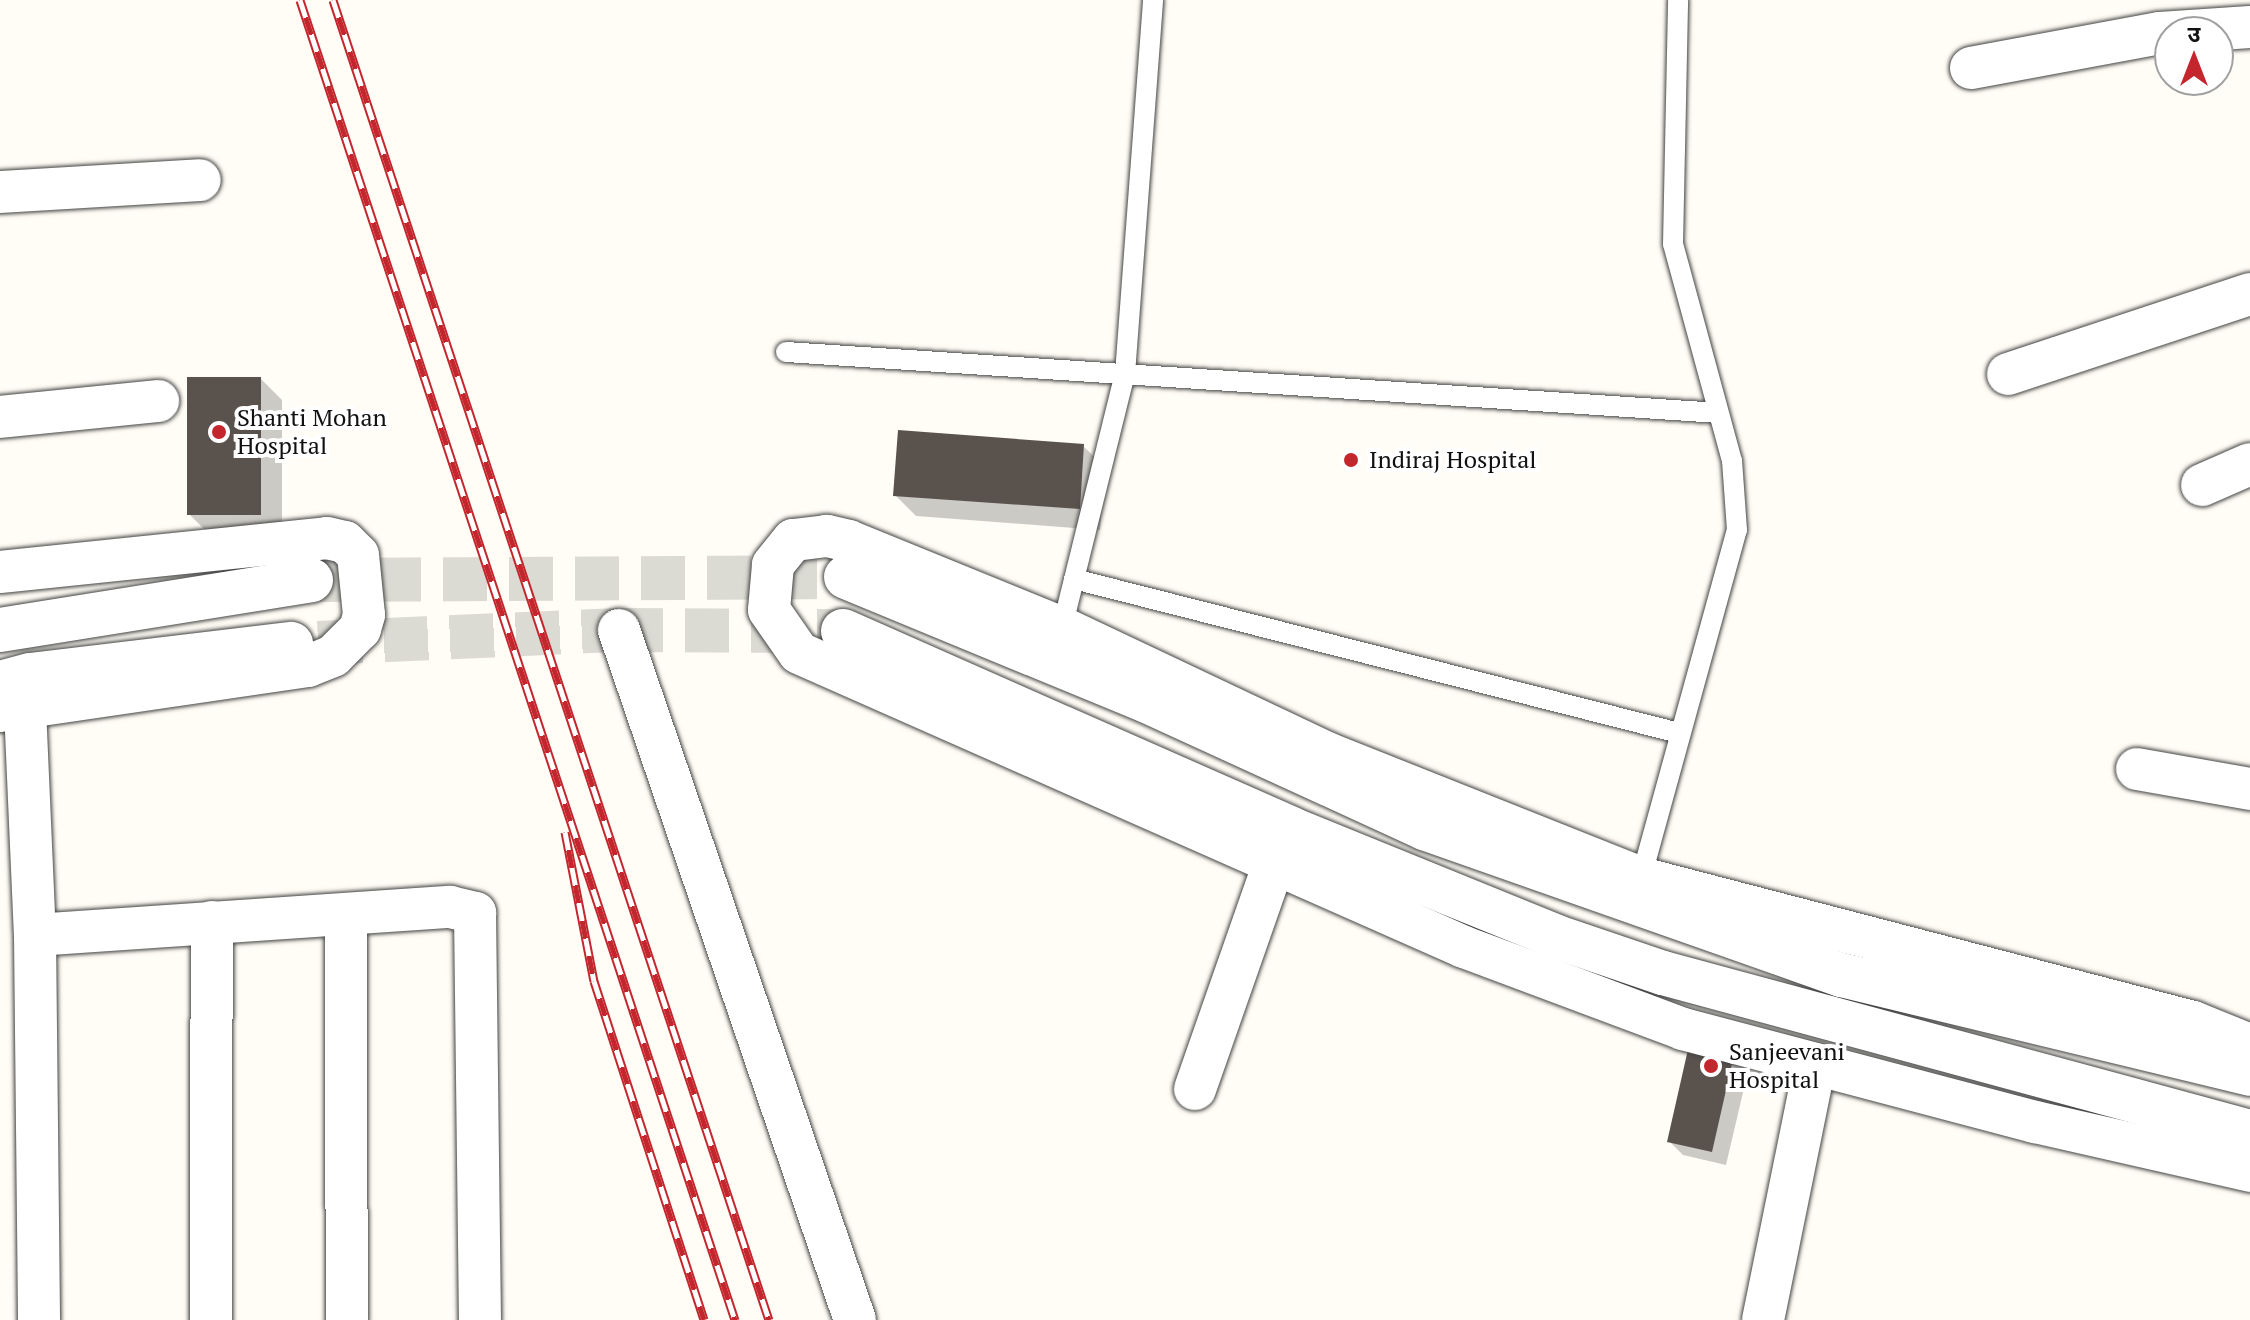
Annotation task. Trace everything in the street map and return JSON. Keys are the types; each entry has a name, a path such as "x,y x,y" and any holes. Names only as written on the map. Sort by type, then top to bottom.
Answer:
{"street":[{"path":"1971,68 2154,17"},
{"path":"0,192 200,180"},
{"path":"2008,374 2250,294"},
{"path":"0,417 158,401"},
{"path":"2202,485 2250,464"},
{"path":"2250,1045 2193,1022 1641,878 1327,753 1062,628 849,541 827,536 793,540 781,549 773,565 769,610 799,653 1560,986 1683,1029 2035,1122 2250,1171"},
{"path":"0,572 302,537 345,542 358,555 364,615 360,629 333,656 267,674 8,700"},
{"path":"846,577 1147,701 1454,838 1842,975 2250,1074"},
{"path":"0,630 311,580"},
{"path":"619,630 855,1320"},
{"path":"843,631 1291,829 1557,937 1663,973 2250,1132"},
{"path":"39,1320 35,935 8,700 30,675 291,644"},
{"path":"2137,769 2250,789"},
{"path":"1195,1089 1274,863"},
{"path":"35,935 450,907 475,913 479,927 480,1320"},
{"path":"346,915 347,1320"},
{"path":"211,1320 212,922"},
{"path":"1763,1320 1815,1064"}],"lane":[{"path":"1062,628 1125,374 1153,0"},
{"path":"1641,878 1737,530 1732,461 1673,244 1678,0"},
{"path":"786,352 1718,413"},
{"path":"1074,579 1679,733"}],"building":[{"path":"187,377 261,377 261,515 187,515"},
{"path":"898,430 1084,444 1080,509 893,496"},
{"path":"1689,1045 1734,1055 1712,1152 1667,1142"}],"tunnel":[{"path":"311,580 846,577"},
{"path":"318,643 619,630 843,631"}],"railway":[{"path":"300,0 735,1320"},
{"path":"333,0 769,1320"},
{"path":"565,832 594,981 704,1320"}],"place":[{"name":"Shanti Mohan Hospital","path":"219,432"},
{"name":"Indiraj Hospital","path":"1351,460"},
{"name":"Sanjeevani Hospital","path":"1711,1066"}]}
